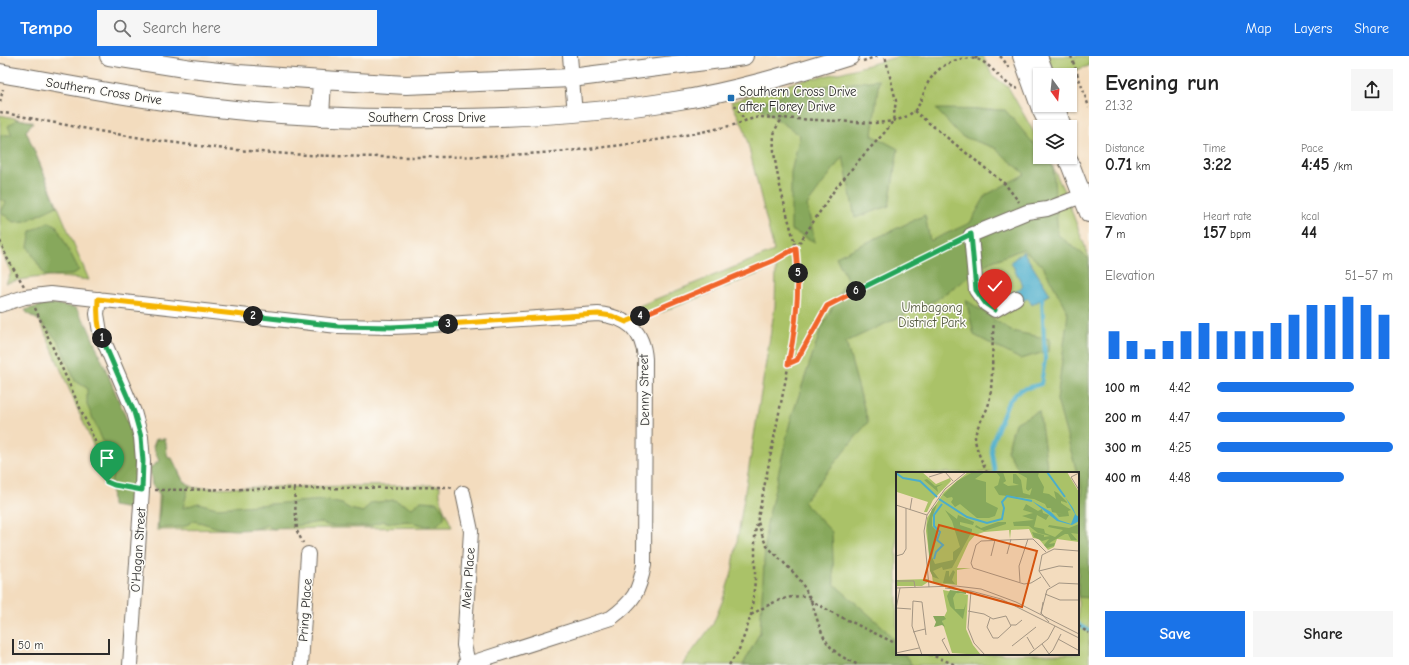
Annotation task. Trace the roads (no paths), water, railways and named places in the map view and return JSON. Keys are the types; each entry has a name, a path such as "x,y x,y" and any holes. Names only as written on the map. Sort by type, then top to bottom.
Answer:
{"main road":[{"path":"109,56 191,69 322,80 406,85 572,78 744,56"},
{"name":"Southern Cross Drive","path":"2,79 235,110 320,117 393,119 473,118 575,114 677,101 752,84 850,56"},
{"path":"1026,58 1037,68"},
{"path":"1026,58 1041,108 1047,120"},
{"path":"320,117 322,80"},
{"path":"1070,164 1089,213"}],"street":[{"path":"570,56 575,114"},
{"path":"1016,298 995,310 986,304 976,290 971,234 1027,212 1047,209 1082,196"},
{"name":"Denny Street","path":"0,305 30,296 50,294 338,326 411,326 598,314 612,316 626,322 640,338 645,352 644,565 641,583 637,592 626,606 611,618 466,664"},
{"name":"O'Hagan Street","path":"98,299 97,314 100,332 134,412 141,437 143,461 142,490 130,665"},
{"name":"Mein Place","path":"463,493 471,531 464,645 466,664"},
{"name":"Pring Place","path":"301,665 308,554"}],"water":[{"path":"1023,251 1050,294 1032,305 1028,298 1020,302 1014,293 1023,286 1011,262"}],"waterway":[{"path":"995,472 991,446 1008,402 1020,390 1041,384 1045,360 1042,298"},
{"path":"1079,624 1089,630"}],"place":[{"name":"Southern Cross Drive after Florey Drive","path":"731,98"}],"park label":[{"name":"Umbagong District Park","path":"932,314"}]}
